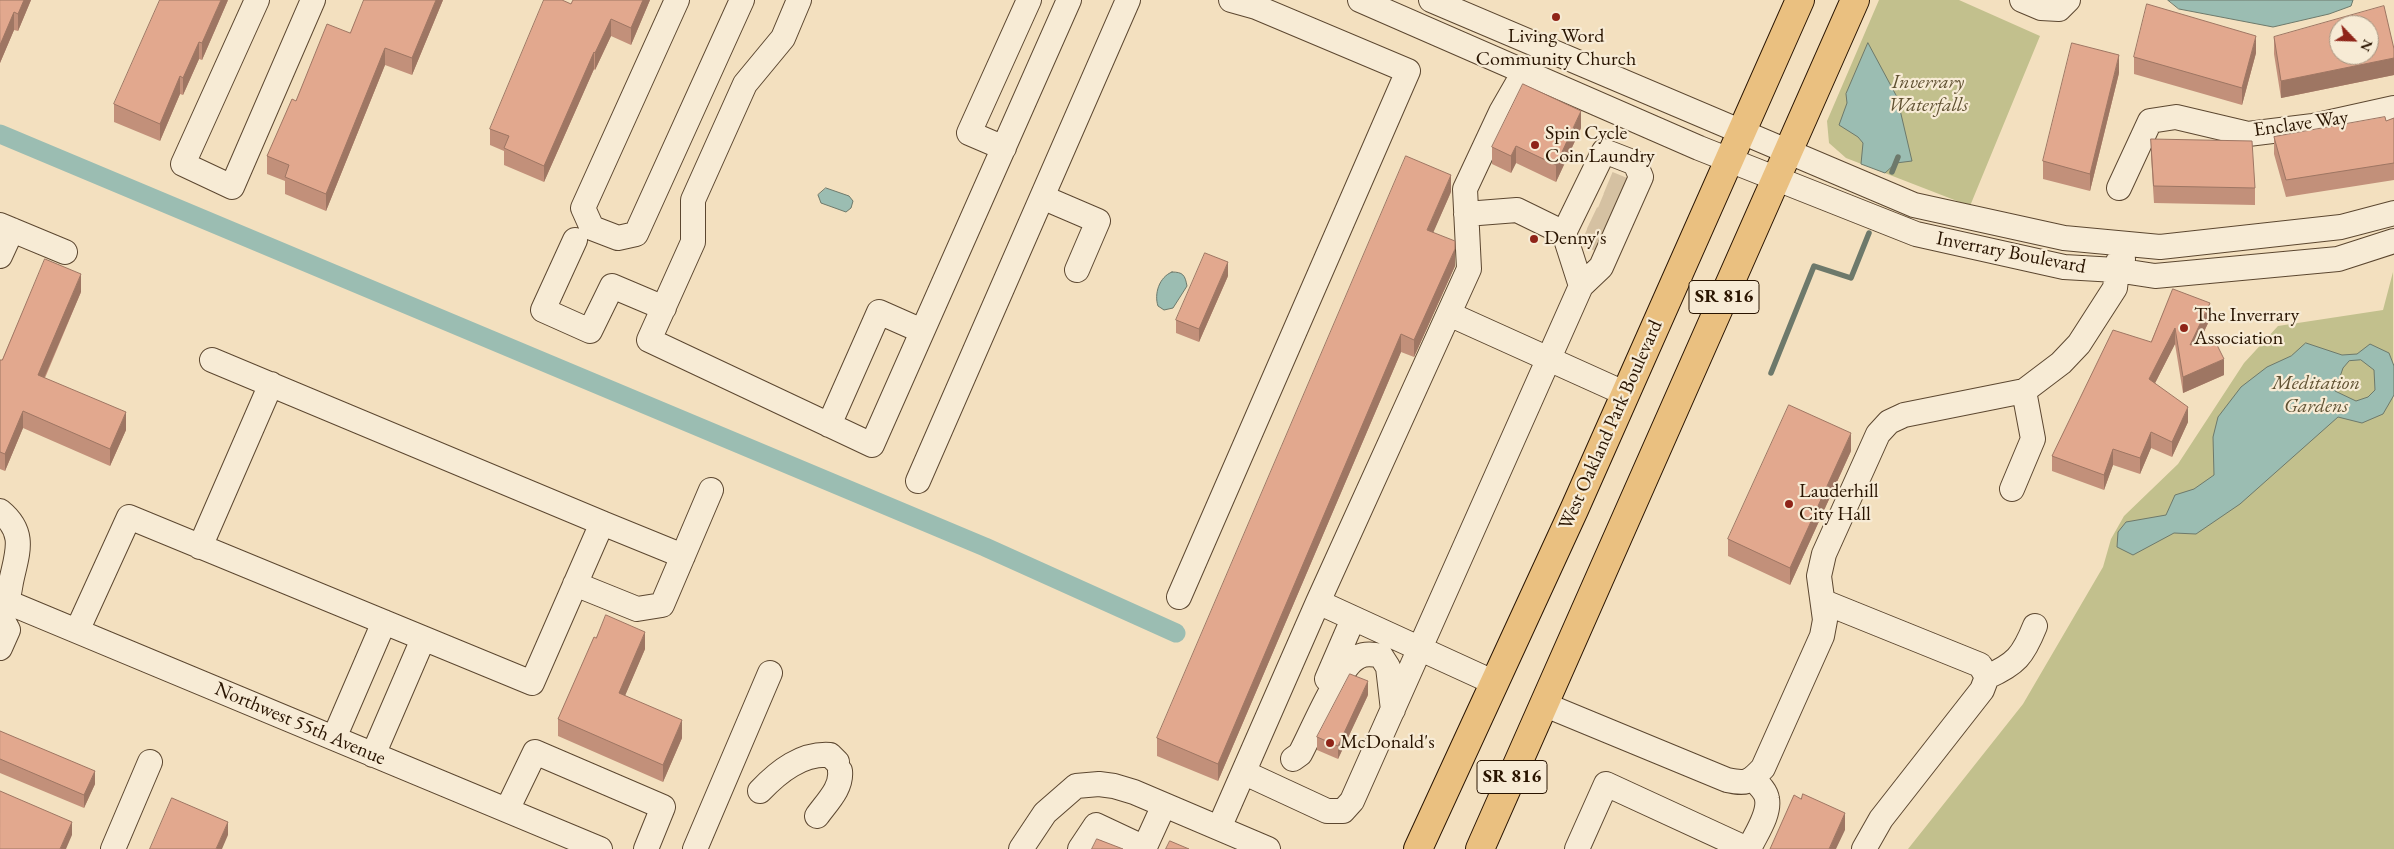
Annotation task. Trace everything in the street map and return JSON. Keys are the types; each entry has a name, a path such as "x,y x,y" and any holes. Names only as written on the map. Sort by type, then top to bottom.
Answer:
{"main road":[{"name":"West Oakland Park Boulevard","path":"1418,849 1495,683 1800,0"},
{"name":"SR 816","path":"1480,849 1855,0"}],"street":[{"path":"256,0 183,164 232,187 313,0"},
{"path":"677,0 582,208 592,228 618,238 636,234 742,0"},
{"path":"799,0 784,38 745,84 693,200 693,242 649,340 872,445 1069,0"},
{"path":"1004,148 969,133 1029,0"},
{"path":"918,481 1128,0"},
{"path":"1178,597 1408,71 1256,7 1232,0"},
{"name":"Inverrary Boulevard","path":"1360,0 1729,160 1916,234 2064,267 2116,270 2155,276 2338,259 2394,241"},
{"name":"Inverrary Boulevard","path":"1431,0 1914,205 2064,238 2160,247 2342,227 2394,213"},
{"path":"2036,3 2059,9 2068,0"},
{"path":"1219,828 1245,773 1318,602 1469,269 1465,189 1501,112 1524,72"},
{"name":"Enclave Way","path":"2118,188 2150,121 2176,116 2248,134 2313,126 2394,108"},
{"path":"1042,197 1098,221 1077,270"},
{"path":"1466,214 1517,210 1601,212"},
{"path":"1581,286 1601,267 1601,212"},
{"path":"1245,773 1327,811 1343,811 1352,801 1392,700 1420,649 1550,360 1581,286 1601,212"},
{"path":"0,256 6,228 65,252"},
{"path":"575,240 543,310 590,332 612,286 664,308"},
{"path":"1543,704 1726,780 1743,783 1753,779 1763,768 1822,636 1825,620 1819,576 1824,554 1878,434 1889,422 1904,415 2024,391 2061,363 2078,344 2115,288 2118,262 2125,257 2160,247"},
{"path":"829,425 879,312 922,331"},
{"path":"1449,314 1624,393"},
{"path":"212,360 602,524 683,556"},
{"path":"200,547 271,384"},
{"path":"2012,489 2032,439 2024,391"},
{"path":"575,584 637,609 662,605 711,490"},
{"path":"0,511 14,527 19,552 2,609 8,630 0,648"},
{"path":"77,631 129,517 532,683 602,524"},
{"path":"1318,602 1495,683"},
{"path":"1824,602 1980,665 1987,677"},
{"name":"Northwest 55th Avenue","path":"2,609 77,631 600,849"},
{"path":"1280,789 1353,619"},
{"path":"334,738 384,622"},
{"path":"1864,849 1882,819 1982,690 1987,677 2009,667 2026,647 2035,626"},
{"path":"373,755 424,639"},
{"path":"1293,759 1300,754 1345,666 1359,656 1369,654 1381,656 1388,667 1392,700"},
{"path":"695,849 770,673"},
{"path":"507,810 535,752 663,806 646,849"},
{"path":"760,791 775,775 800,760 822,754 830,754 838,766 841,778 837,789 817,816"},
{"path":"113,849 150,762"},
{"path":"1577,849 1606,784 1748,849 1765,814 1767,799 1762,789 1753,779"},
{"path":"1022,849 1046,813 1076,786 1098,784 1114,786 1164,805 1219,828 1253,846"},
{"path":"1080,849 1096,825 1144,848 1164,805"}],"green space":[{"name":"Inverrary Waterfalls","path":"1879,0 1959,0 2040,36 1970,206 1846,158 1829,143 1827,121"},
{"name":"Meditation Gardens","path":"2393,272 2394,849 1908,849 2023,704 2103,567 2111,539 2124,516 2178,464 2244,363 2278,326 2383,310"}],"water":[{"path":"2168,0 2353,0 2351,6 2329,14 2273,27 2179,9"},
{"path":"1868,43 1897,97 1912,161 1896,163 1885,173 1861,164 1863,143 1858,137 1839,125 1847,103 1846,94"},
{"path":"826,188 849,196 853,201 851,208 846,212 821,203 818,195"},
{"path":"1172,272 1183,275 1187,286 1173,308 1164,310 1158,306 1157,291 1164,278"},
{"path":"2306,343 2342,355 2357,354 2370,344 2389,353 2394,366 2394,395 2383,414 2362,423 2338,417 2240,504 2196,534 2174,533 2133,555 2117,547 2118,532 2126,522 2166,515 2175,495 2194,489 2214,475 2213,437 2218,417 2241,387 2267,367 2291,356","holes":["2361,360 2374,370 2375,390 2368,397 2356,401 2335,391 2343,368 2349,361"]}],"building":[{"path":"0,0 24,0 18,14 14,12 0,45"},
{"path":"160,0 221,0 202,43 199,42 183,78 180,76 160,124 114,104"},
{"path":"364,0 436,0 412,58 385,48 326,194 285,177 289,165 267,156 292,99 296,101 327,24 350,33"},
{"path":"544,0 562,0 571,4 573,0 643,0 631,28 611,19 594,52 544,166 504,148 509,136 490,129"},
{"path":"2147,4 2256,36 2242,88 2134,57"},
{"path":"2384,6 2394,49 2394,58 2379,61 2379,15 2352,15"},
{"path":"2329,22 2329,65 2360,65 2281,81 2274,37"},
{"path":"2072,43 2119,55 2090,174 2043,161"},
{"name":"Spin Cycle Coin Laundry","path":"1523,84 1581,111 1556,165 1516,146 1511,156 1492,147"},
{"path":"2385,117 2386,121 2394,118 2394,163 2286,180 2274,137"},
{"path":"2151,139 2252,141 2255,188 2154,186"},
{"path":"1406,156 1451,175 1427,230 1455,241 1455,249 1414,340 1401,334 1218,764 1157,738"},
{"path":"1205,253 1228,262 1199,329 1176,320"},
{"path":"45,259 81,274 38,375 126,412 110,449 23,411 5,454 0,452 0,360 2,360"},
{"path":"2173,289 2210,303 2190,345 2214,339 2224,359 2183,377 2175,328 2149,379 2188,407 2172,442 2151,432 2140,458 2113,449 2104,475 2052,456 2113,330 2151,342"},
{"name":"Lauderhill City Hall","path":"1789,405 1851,433 1790,568 1728,539"},
{"path":"606,615 645,632 619,693 682,720 663,765 558,719 594,637 596,638"},
{"path":"1350,674 1368,681 1338,746 1317,737"},
{"path":"0,731 95,771 84,795 0,759"},
{"path":"0,791 72,822 60,849 0,849"},
{"path":"1803,794 1845,813 1829,849 1770,849 1794,795 1801,799"},
{"path":"172,798 228,822 216,849 150,849"},
{"path":"1097,839 1123,849 1092,849"},
{"path":"1170,841 1189,849 1166,849"}],"waterway":[{"path":"0,134 985,547 1176,633"},
{"path":"1892,172 1898,157"},
{"path":"1771,373 1814,266 1851,278 1869,233"}],"tunnel":[{"path":"1608,183 1625,190"},
{"path":"1602,198 1619,205"},
{"path":"1592,218 1609,226"},
{"path":"1585,234 1602,241"}],"place":[{"name":"Living Word Community Church","path":"1556,17"},
{"name":"Spin Cycle Coin Laundry","path":"1535,145"},
{"name":"Denny's","path":"1534,239"},
{"name":"The Inverrary Association","path":"2184,328"},
{"name":"Lauderhill City Hall","path":"1789,504"},
{"name":"McDonald's","path":"1330,743"}]}
